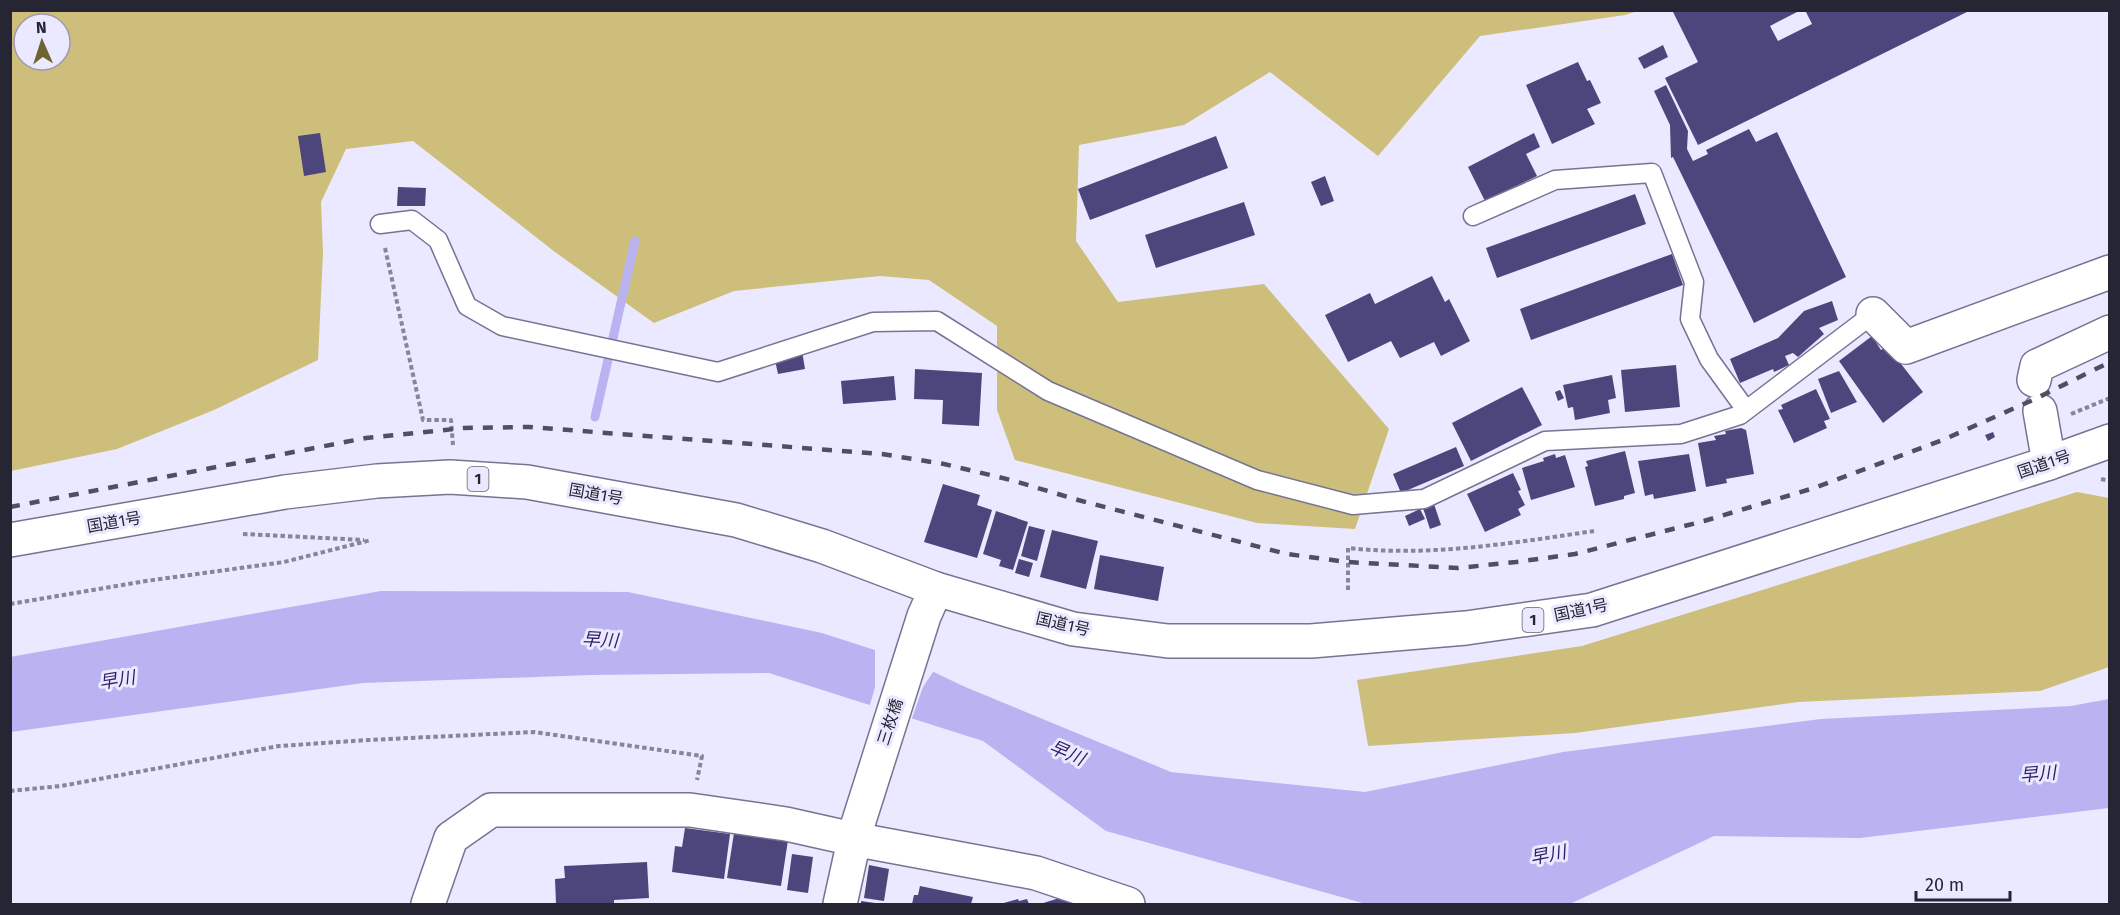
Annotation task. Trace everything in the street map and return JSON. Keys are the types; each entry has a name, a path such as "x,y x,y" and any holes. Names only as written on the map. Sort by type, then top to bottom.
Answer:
{"main road":[{"path":"1873,314 1906,347 2109,272"},
{"path":"2034,380 2037,366 2109,332"},
{"path":"2049,463 2053,414"},
{"name":"国道1号","path":"10,540 285,492 378,481 450,477 527,482 718,515 822,546 930,603 1072,629 1168,641 1311,641 1466,628 1592,610 2049,463 2109,441"},
{"name":"三枚橋","path":"840,904 855,833 930,603"},
{"path":"428,904 451,838 491,810 690,810 855,833 1036,873 1128,904"}],"lane":[{"path":"1473,216 1555,180 1652,173 1694,282 1690,319 1709,359 1746,410"},
{"path":"380,224 412,220 438,240 467,306 502,326 718,372 873,322 937,321 1048,391 1257,480 1353,505 1424,499 1545,441 1681,434 1740,415 1873,314"}],"path":[{"path":"380,224 423,420 451,420 452,445 463,447"},
{"path":"2053,414 2109,398"},
{"path":"1348,590 1348,548 1378,551 1435,550 1594,531"},
{"path":"10,604 147,581 284,562 371,540 231,534"},
{"path":"10,791 61,786 279,746 368,740 534,732 702,756"}],"shaded area":[{"path":"10,11 1638,11 1625,15 1480,36 1378,156 1270,72 1184,125 1079,145 1076,241 1118,302 1264,284 1389,429 1355,529 1257,523 1015,460 997,410 997,326 929,280 880,276 734,291 654,323 555,252 413,141 346,149 321,202 323,253 318,360 214,410 117,449 11,471"},
{"path":"2077,492 2109,498 2109,667 2040,691 1798,702 1575,733 1368,746 1357,680 1582,646"}],"water":[{"name":"早川","path":"381,591 628,592 822,633 915,663 963,686 1171,772 1365,792 1563,752 1821,719 2071,706 2109,699 2109,808 1860,838 1714,836 1570,904 1366,904 1106,831 983,741 769,673 591,675 363,683 11,732 10,657"}],"pier":[{"path":"875,647 916,660 935,669 923,687 911,721 869,708 875,687"}],"building":[{"path":"1677,10 1801,10 1770,26 1778,41 1812,24 1805,10 1971,10 1698,145 1665,78 1698,62 1673,12"},
{"path":"1663,45 1668,57 1644,69 1638,58"},
{"path":"1578,62 1601,103 1587,109 1595,124 1552,144 1526,85"},
{"path":"1666,85 1688,131 1687,149 1693,161 1708,154 1706,150 1749,129 1756,142 1777,132 1846,277 1754,323 1673,157 1671,158 1670,125 1654,91"},
{"path":"320,133 326,172 304,176 298,136"},
{"path":"1534,133 1540,147 1526,154 1537,176 1485,201 1468,167"},
{"path":"1216,136 1228,168 1090,220 1078,189"},
{"path":"1325,176 1334,201 1321,206 1311,182"},
{"path":"398,187 426,188 425,206 397,206"},
{"path":"1635,194 1646,224 1497,278 1486,248"},
{"path":"1244,202 1255,235 1156,268 1145,235"},
{"path":"1672,254 1683,285 1531,340 1520,309"},
{"path":"1432,276 1445,302 1449,299 1470,341 1441,356 1434,342 1400,358 1391,341 1348,362 1325,315 1370,293 1375,304"},
{"path":"1832,301 1838,320 1819,328 1824,334 1798,357 1793,353 1785,356 1789,365 1740,383 1730,359 1778,338 1804,311"},
{"path":"1872,336 1881,350 1887,346 1923,392 1883,423 1839,361"},
{"path":"802,351 805,369 778,374 774,356"},
{"path":"1676,365 1680,407 1625,412 1621,370"},
{"path":"915,369 982,373 979,426 942,424 943,400 914,399"},
{"path":"1839,371 1857,402 1831,413 1818,379"},
{"path":"1612,375 1616,398 1608,400 1610,413 1575,420 1573,407 1568,408 1563,385"},
{"path":"894,376 896,400 843,404 841,381"},
{"path":"1522,387 1542,425 1471,461 1452,423"},
{"path":"1816,389 1830,419 1824,421 1827,428 1794,443 1778,410 1783,409 1781,405"},
{"path":"1560,390 1564,398 1558,401 1555,392"},
{"path":"1741,428 1746,430 1754,474 1726,479 1727,483 1706,487 1698,443 1716,440 1714,436"},
{"path":"1993,432 1995,437 1988,441 1985,435"},
{"path":"1456,447 1464,466 1401,493 1393,474"},
{"path":"1625,451 1635,493 1624,496 1624,499 1595,506 1585,467 1588,466 1586,461"},
{"path":"1555,454 1556,458 1565,455 1575,487 1531,500 1522,468 1544,461 1543,458"},
{"path":"1689,454 1696,491 1654,499 1653,494 1645,496 1638,461"},
{"path":"1513,473 1525,505 1518,509 1521,515 1485,532 1467,494"},
{"path":"943,484 980,495 977,505 992,510 977,558 924,542"},
{"path":"1434,504 1441,525 1430,529 1423,508"},
{"path":"1420,509 1425,519 1409,526 1405,516"},
{"path":"996,511 1028,522 1013,570 999,566 1001,560 983,554"},
{"path":"1029,526 1045,530 1037,561 1021,556"},
{"path":"1052,530 1098,541 1086,589 1040,577"},
{"path":"1100,555 1164,567 1158,601 1094,589"},
{"path":"1019,559 1033,563 1029,577 1015,573"},
{"path":"685,828 730,834 724,879 672,872 675,846 682,847"},
{"path":"734,833 788,840 781,886 727,878"},
{"path":"792,854 813,857 808,893 787,890"},
{"path":"647,862 649,898 614,900 614,904 556,904 555,879 565,878 564,866"},
{"path":"869,865 889,869 884,901 864,898"},
{"path":"920,886 973,897 971,904 912,904 914,895 918,895"},
{"path":"1066,896 1072,899 1074,904 1040,904"},
{"path":"1018,899 1019,901 1027,899 1029,904 1000,904"},
{"path":"861,901 875,903 875,904 861,904"}],"waterway":[{"path":"595,417 635,241"}],"railway":[{"path":"10,507 366,438 464,428 529,427 882,454 944,464 1011,480 1078,500 1287,554 1347,562 1458,568 1575,554 1704,521 1814,488 1945,439 2035,399 2110,362"}]}
